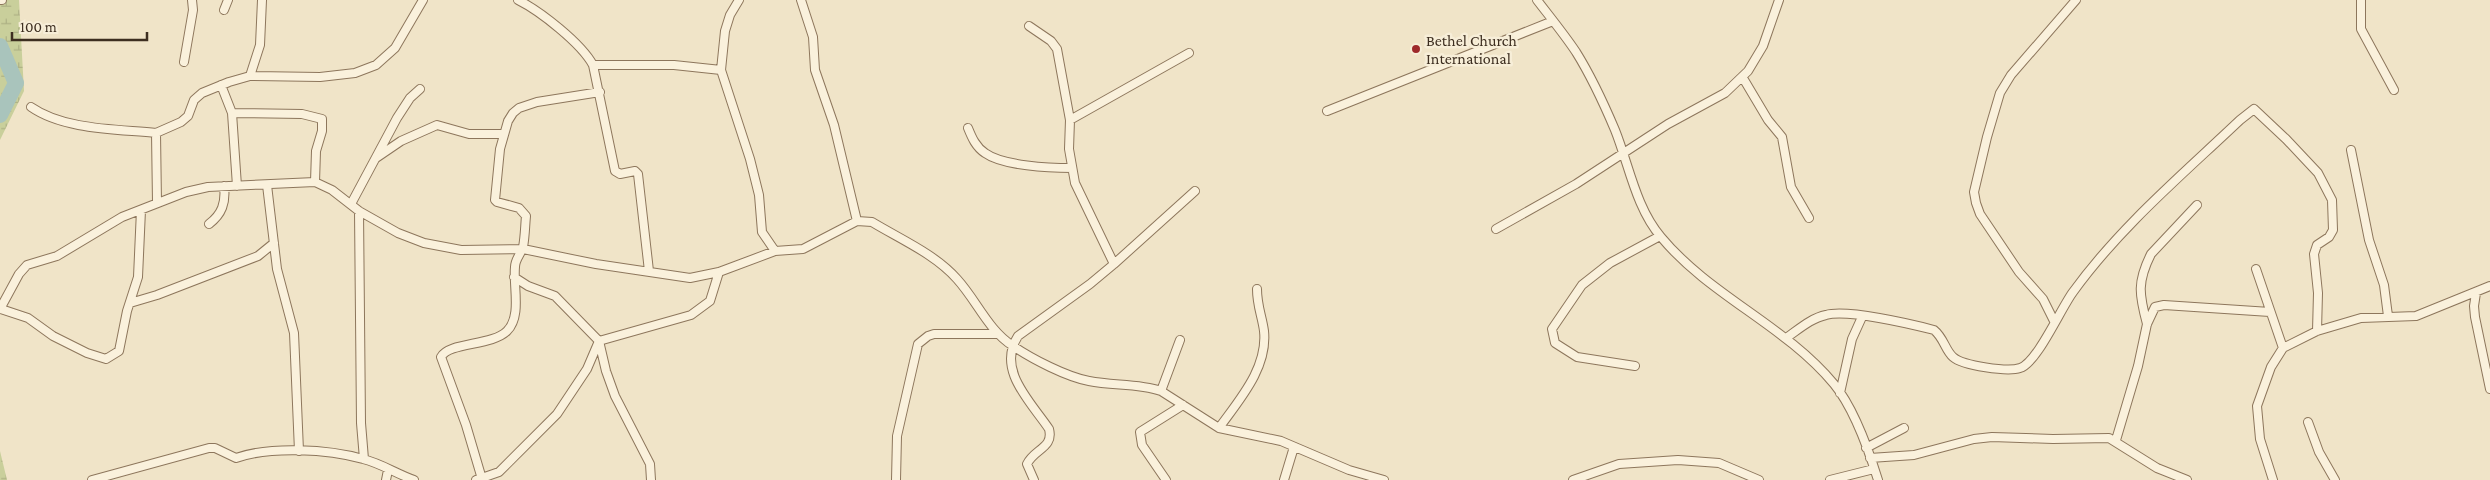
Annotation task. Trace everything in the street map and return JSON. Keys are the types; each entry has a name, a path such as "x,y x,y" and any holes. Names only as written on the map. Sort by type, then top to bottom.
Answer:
{"street":[{"path":"184,62 193,10 192,0"},
{"path":"224,10 228,0"},
{"path":"250,76 260,45 262,0"},
{"path":"32,107 50,118 78,125 156,133 181,122 188,116 198,96 221,85 250,76 320,77 355,73 376,65 395,48 423,0"},
{"path":"518,0 526,2 566,36 584,53 593,65 616,171 620,174 635,171 638,174 649,271"},
{"path":"739,0 730,14 725,31 721,70 750,159 759,195 762,232 775,251"},
{"path":"800,0 813,37 815,70 834,125 857,221"},
{"path":"1537,0 1576,52 1601,100 1624,153 1640,199 1660,236 1684,262 1719,291 1786,338 1815,365 1840,393 1866,448 1878,480"},
{"path":"1496,229 1576,184 1668,124 1710,103 1742,78 1763,46 1778,0"},
{"path":"2054,321 2044,299 2019,272 1980,214 1974,192 1987,137 2000,94 2011,75 2076,0"},
{"path":"2361,0 2363,34 2394,90"},
{"path":"1326,111 1552,21"},
{"path":"1029,26 1052,41 1057,49 1070,120 1072,168 1075,183 1114,264"},
{"path":"1070,120 1189,53"},
{"path":"593,65 674,65 721,70"},
{"path":"1742,78 1768,120 1782,137 1790,187 1809,218"},
{"path":"221,85 232,113 237,186"},
{"path":"351,204 367,170 376,158 406,103 420,89"},
{"path":"599,341 587,369 557,414 499,472 479,479 466,425 441,358 448,350 485,342 508,331 514,320 514,277 517,256 523,249 525,212 519,208 497,202 494,198 504,134 508,121 519,108 537,102 600,92"},
{"path":"1786,338 1824,315 1847,314 1934,330 1940,335 1949,352 1958,360 1978,366 2013,370 2029,363 2054,321 2094,264 2120,234 2240,120 2254,110 2286,139 2318,173 2332,200 2333,230 2329,236 2317,245 2314,254 2318,293 2317,330"},
{"path":"232,113 302,114 322,119 322,131 316,151 314,182"},
{"path":"376,158 400,141 436,125 469,134 504,134"},
{"path":"968,128 974,142 985,154 1043,168 1072,168"},
{"path":"156,133 157,203"},
{"path":"2351,150 2370,240 2384,284 2388,316"},
{"path":"142,210 138,277 119,350 106,359 87,353 53,336 28,318 0,309 19,274 27,265 57,256 79,245 104,226 157,203 197,189 224,186 314,182 328,187 359,211 398,233 424,243 461,250 523,249 596,264 690,278 719,272 775,251 803,249 857,221 872,222 943,267 957,279 998,334 1012,346 1042,362 1088,381 1150,387 1176,399 1182,405 1219,428 1281,441 1349,470 1384,480"},
{"path":"267,185 268,209 280,286 294,334 299,451"},
{"path":"209,224 222,211 225,197 224,186"},
{"path":"1034,480 1027,464 1046,446 1051,435 1010,368 1012,346 1018,336 1090,284 1195,191"},
{"path":"2147,324 2140,298 2140,284 2146,264 2151,254 2197,205"},
{"path":"359,211 361,423 364,459"},
{"path":"1635,366 1577,357 1555,343 1552,329 1582,285 1610,262 1660,236"},
{"path":"130,303 157,295 258,256 274,243"},
{"path":"2256,269 2283,348"},
{"path":"599,341 691,315 710,301 719,272"},
{"path":"514,277 528,286 556,296 599,341 606,371 616,396 650,464 651,480"},
{"path":"2273,480 2260,439 2257,406 2271,367 2283,348 2317,330 2360,318 2416,316 2490,286"},
{"path":"1219,428 1260,364 1264,348 1264,330 1257,306 1257,289"},
{"path":"2476,293 2474,317 2490,389"},
{"path":"2116,440 2152,310 2164,304 2270,312"},
{"path":"1840,393 1852,339 1862,316"},
{"path":"896,480 898,428 918,344 934,334 998,334"},
{"path":"1161,391 1180,340"},
{"path":"1166,480 1142,445 1140,432 1182,405"},
{"path":"2308,422 2318,452 2335,480"},
{"path":"1866,448 1904,428"},
{"path":"1870,458 1914,455 1974,439 1992,437 2105,438 2116,440 2143,461 2187,480"},
{"path":"1284,480 1294,447"},
{"path":"92,480 209,448 215,448 236,458 248,454 299,451 364,459 414,480"},
{"path":"1573,480 1619,464 1678,460 1719,463 1759,480"},
{"path":"1830,480 1874,469"},
{"path":"386,480 388,470"}],"green space":[{"path":"0,0 19,0 24,91 0,140"},
{"path":"0,451 7,480 0,480"}],"waterway":[{"path":"0,46 16,83 0,115"}],"place":[{"name":"Bethel Church International","path":"1416,49"}]}
